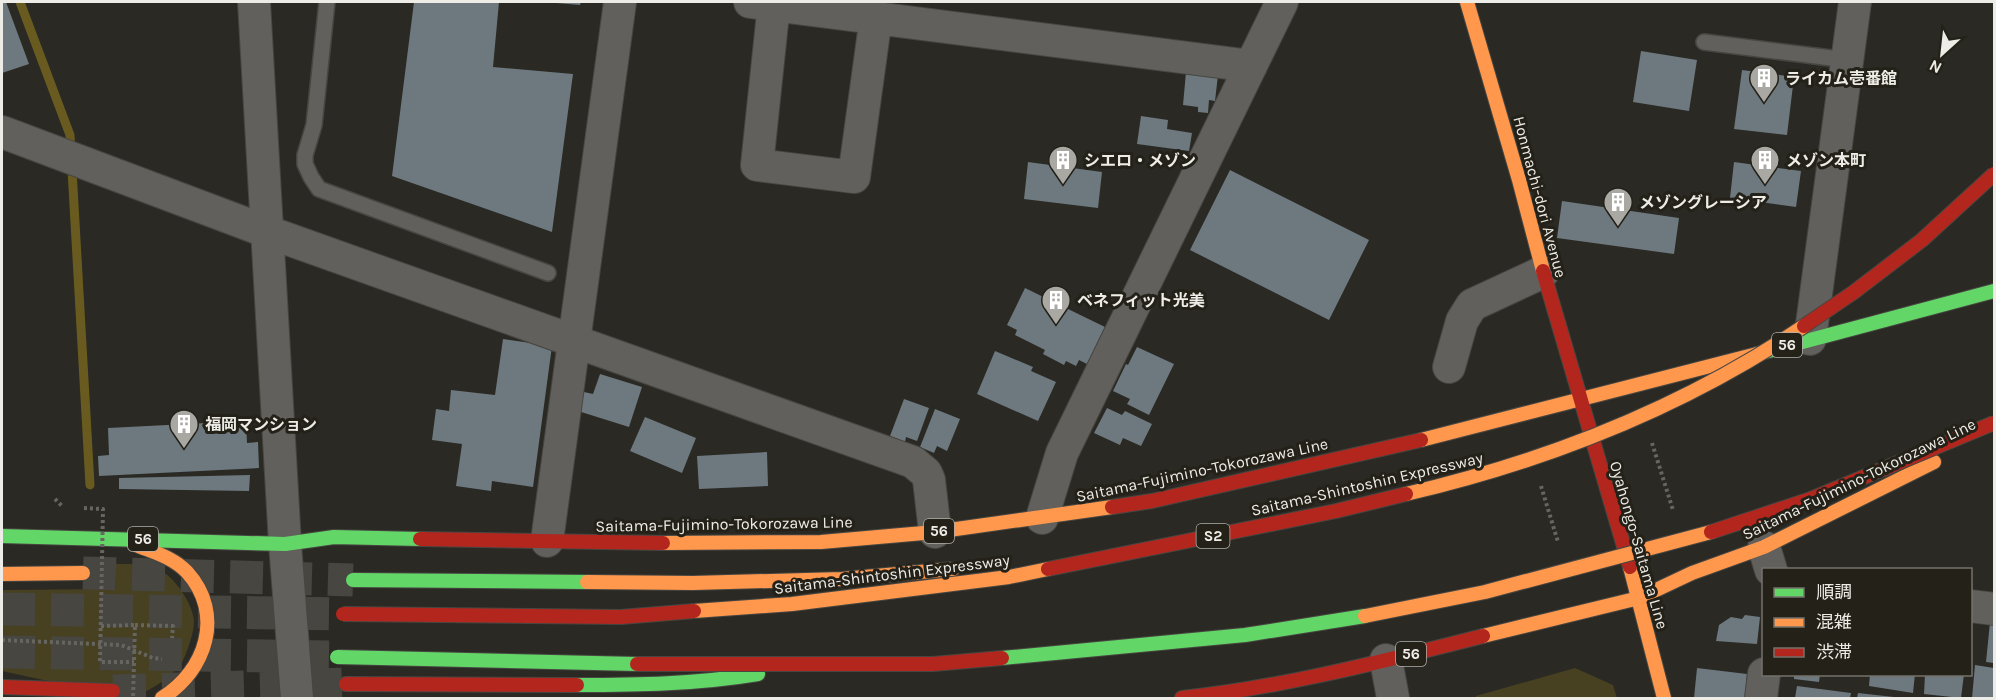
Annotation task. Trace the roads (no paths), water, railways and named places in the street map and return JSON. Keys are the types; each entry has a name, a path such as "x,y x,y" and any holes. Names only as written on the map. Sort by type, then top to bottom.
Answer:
{"main road":[{"name":"Honmachi-dori Avenue","path":"1467,2 1580,400"},
{"name":"Saitama-Shintoshin Expressway","path":"343,614 621,617 792,604 1009,577 1442,486 1543,455 1636,418 1703,386 1796,332 1854,292 1922,240 1995,174"},
{"name":"Saitama-Fujimino-Tokorozawa Line","path":"2,536 285,544 333,537 700,544 821,542 935,532 1152,501 1390,448 1995,291"},
{"name":"Oyahongo-Saitama Line","path":"1580,400 1639,598 1664,699"},
{"path":"337,657 618,664 816,666 933,664 1245,635 1365,616 1485,592 1718,530 1811,499 1995,423"},
{"name":"Saitama-Fujimino-Tokorozawa Line","path":"1182,699 1238,692 1386,660 1639,598 1692,573 1767,558 1995,432"},
{"path":"1062,552 1231,532"},
{"path":"122,538 177,564 197,584 206,609 207,634 198,663 187,678 162,699"},
{"path":"353,580 693,583 842,579 968,567"},
{"path":"2,574 83,573"},
{"path":"346,684 626,686 721,680 816,666"},
{"path":"2,687 113,691"}],"street":[{"path":"255,2 285,544 297,699"},
{"path":"547,541 620,2"},
{"path":"1042,518 1062,453 1282,2"},
{"path":"1810,339 1855,2"},
{"path":"876,18 854,177 757,165 762,3 1251,66"},
{"path":"2,132 268,232 913,462 926,473 929,480 935,532"},
{"path":"1449,367 1462,321 1472,305 1543,272"},
{"path":"1972,606 1995,609"},
{"path":"1386,660 1393,699"},
{"path":"1761,699 1764,676"}],"lane":[{"path":"327,2 314,125 305,155 305,164 319,189 548,273"},
{"path":"1704,42 1847,60"}],"waterway":[{"path":"20,2 70,135 90,485"}],"tunnel":[{"path":"83,573 353,580"},
{"path":"2,609 343,614"},
{"path":"2,652 337,657"},
{"path":"113,691 346,684"}],"place":[{"name":"ライカム壱番館","path":"1764,104"},
{"name":"シエロ・メゾン","path":"1063,186"},
{"name":"メゾン本町","path":"1765,186"},
{"name":"メゾングレーシア","path":"1618,228"},
{"name":"ベネフィット光美","path":"1056,326"},
{"name":"福岡マンション","path":"184,450"}]}
